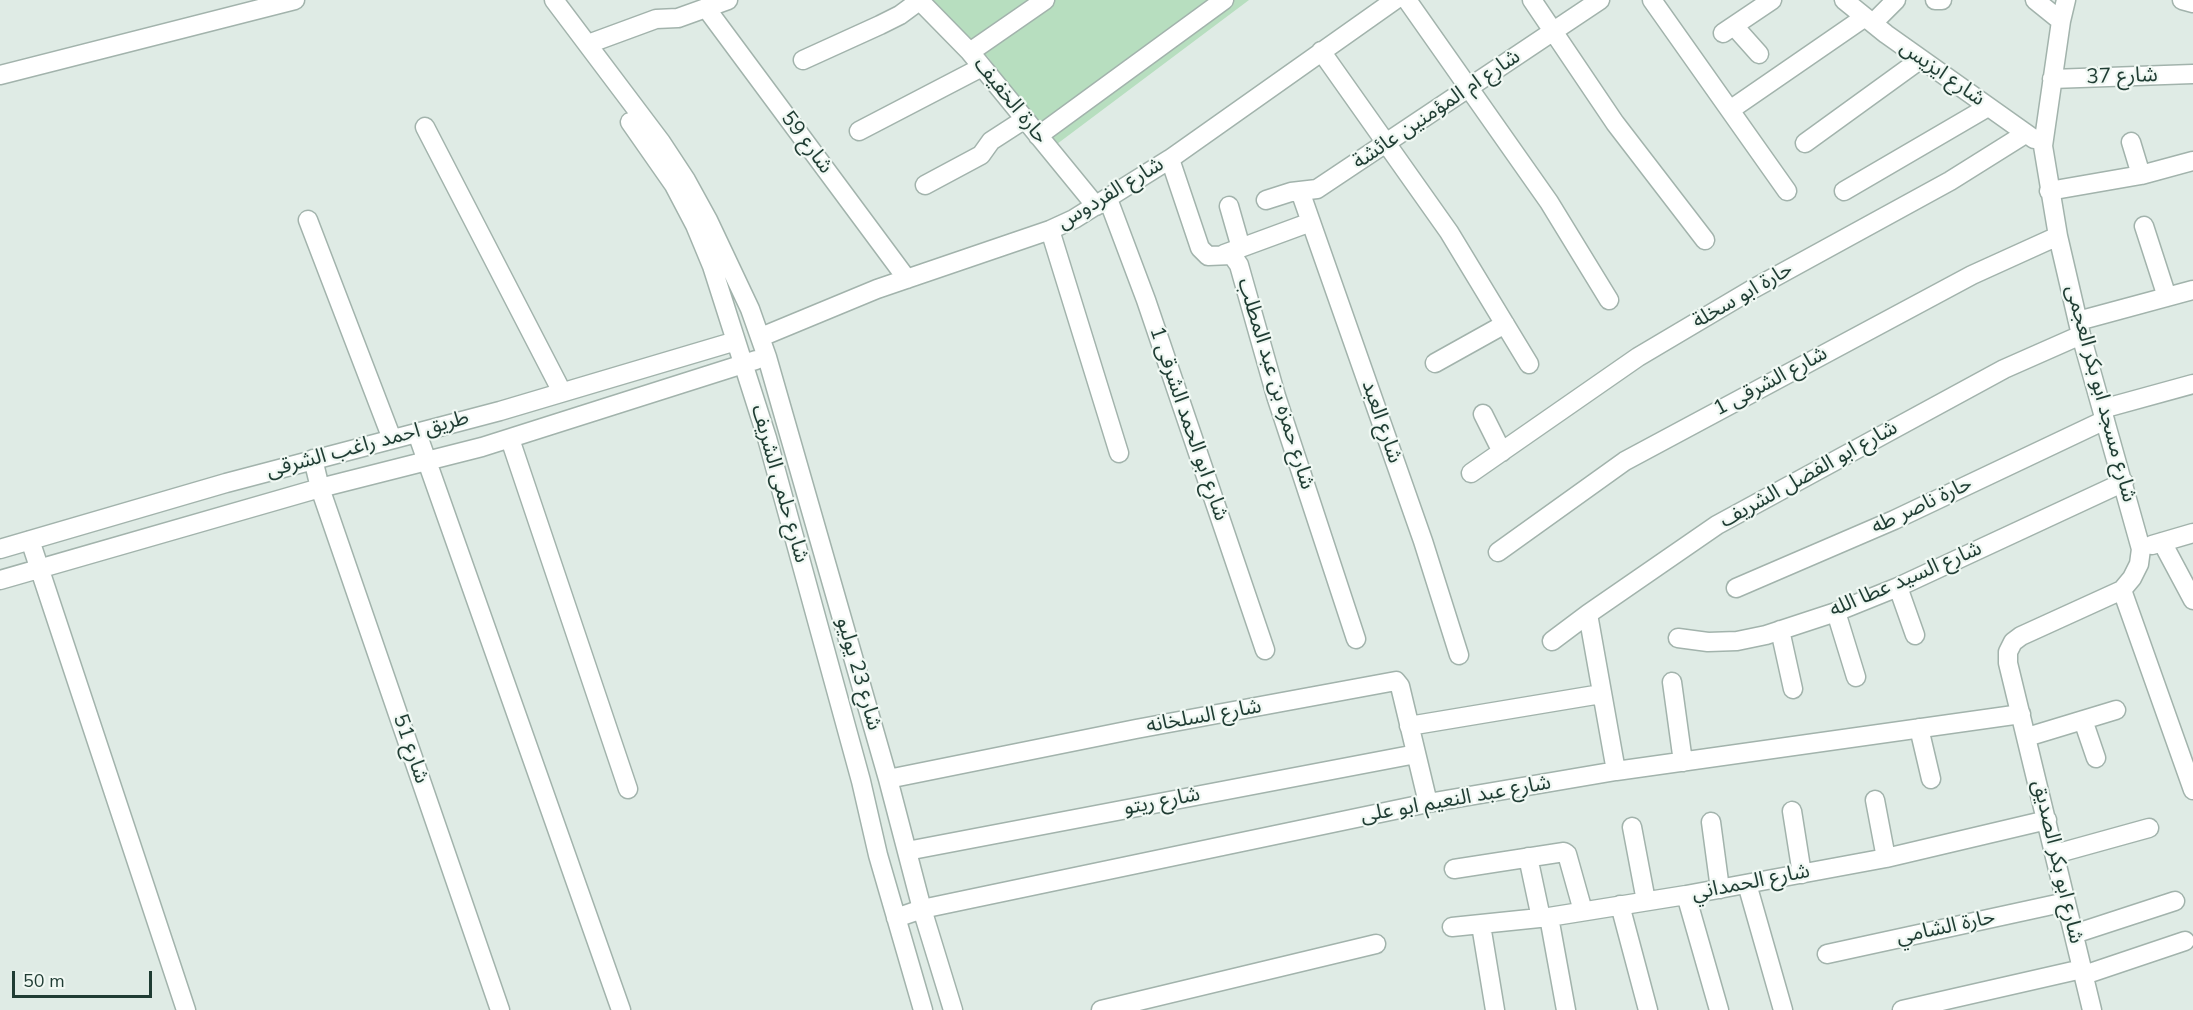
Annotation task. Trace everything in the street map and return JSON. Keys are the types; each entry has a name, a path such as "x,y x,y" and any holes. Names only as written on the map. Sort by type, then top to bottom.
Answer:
{"street":[{"path":"0,75 295,0"},
{"name":"شارع حلمى الشريف","path":"540,0 649,147 674,185 695,225 712,266 774,461 896,918 923,1010"},
{"path":"554,0 661,142 686,180 708,220 761,337"},
{"path":"588,45 656,18 678,18 728,0"},
{"path":"803,60 900,15 919,0"},
{"name":"حارة الخفيف","path":"919,0 970,52 1038,136 1102,202"},
{"path":"970,52 1045,0"},
{"path":"1038,136 1224,0"},
{"name":"شارع الفردوس","path":"761,337 877,289 1050,230 1074,219 1170,159 1395,0"},
{"path":"1407,0 1550,202 1609,300"},
{"path":"1532,0 1616,123 1705,240"},
{"name":"شارع ام المؤمنين عائشة","path":"1266,200 1291,192 1317,189 1600,0"},
{"path":"1652,0 1787,191"},
{"path":"1759,54 1728,29 1772,0"},
{"name":"شارع ايزيس","path":"1844,0 2043,146"},
{"path":"1730,110 1896,0"},
{"path":"1935,0 1942,0"},
{"path":"2035,0 2061,21"},
{"name":"شارع مسجد ابو بكر العجمى","path":"2066,0 2043,146 2049,191 2080,328 2141,549"},
{"path":"2182,0 2193,3"},
{"name":"شارع 59","path":"706,8 907,279"},
{"path":"1321,51 1449,232 1529,364"},
{"path":"1805,144 1922,59"},
{"path":"859,131 982,67"},
{"name":"شارع 37","path":"2052,79 2193,74"},
{"path":"1844,191 1988,107"},
{"path":"925,185 981,155 991,141 1025,119"},
{"path":"425,127 562,392"},
{"name":"حارة ابو سخلة","path":"1471,473 1638,357 1751,290 1950,181 2025,134"},
{"path":"2131,142 2141,174"},
{"name":"شارع حمزه بن عبد المطلب","path":"1170,159 1200,248 1208,256 1232,251 1239,266 1276,396 1356,639"},
{"path":"2049,191 2141,174 2193,160"},
{"name":"شارع العبد","path":"1300,191 1423,541 1459,655"},
{"name":"شارع ابو الحمد الشرقى 1","path":"1102,202 1146,300 1264,650"},
{"path":"1229,206 1232,251 1311,222"},
{"path":"308,220 392,439"},
{"path":"2144,226 2167,297"},
{"path":"1050,230 1119,453"},
{"name":"شارع الشرقى 1","path":"1498,552 1625,461 1972,275 2058,236"},
{"name":"شارع ابو الفضل الشريف","path":"1552,641 1717,525 2080,328 2193,290"},
{"path":"729,318 750,309"},
{"path":"1436,363 1505,324"},
{"name":"شارع 23 يوليو","path":"761,337 888,779 922,909 953,1010"},
{"name":"طريق احمد راغب الشرقى","path":"0,549 313,459 500,411 736,341"},
{"path":"0,580 320,488 510,439 767,357"},
{"path":"2104,415 2193,384"},
{"path":"1483,414 1502,452"},
{"name":"حارة ناصر طه","path":"1736,588 1894,520 2104,415"},
{"path":"417,433 621,1010"},
{"path":"510,439 628,789"},
{"name":"شارع 51","path":"313,459 320,488 500,1010"},
{"name":"شارع السيد عطا الله","path":"1678,638 1708,642 1737,641 1836,612 1898,587 2124,482"},
{"path":"2021,714 2008,663 2008,652 2013,642 2122,590 2132,578 2139,564 2141,549 2193,533"},
{"path":"30,540 186,1010"},
{"path":"2162,542 2193,600"},
{"path":"1898,587 1915,635"},
{"path":"2122,590 2193,790"},
{"path":"1836,612 1856,677"},
{"path":"1588,614 1616,771"},
{"path":"1780,630 1793,689"},
{"name":"شارع السلخانه","path":"888,779 1136,729 1396,681 1400,686 1428,803"},
{"path":"1672,682 1683,762"},
{"path":"1409,726 1601,694"},
{"path":"2027,737 2116,710"},
{"name":"شارع عبد النعيم ابو على","path":"896,918 922,909 1428,803 1616,771 2021,714"},
{"name":"شارع ابو بكر الصديق","path":"2021,714 2092,1010"},
{"path":"2083,720 2096,758"},
{"path":"1919,728 1931,779"},
{"name":"شارع ريتو","path":"907,851 1416,754"},
{"path":"1875,800 1886,858"},
{"path":"1792,811 1802,874"},
{"name":"شارع الحمداني","path":"1452,927 1545,918 1720,889 1886,858 2047,820"},
{"path":"1711,822 1720,889"},
{"path":"1632,827 1646,901"},
{"path":"2055,854 2149,828"},
{"path":"1454,868 1564,852 1568,854 1583,911"},
{"path":"1528,857 1566,1010"},
{"path":"1747,884 1783,1010"},
{"path":"1686,895 1719,1010"},
{"path":"2074,933 2175,901"},
{"name":"حارة الشامي","path":"1827,954 2066,902"},
{"path":"1620,905 1648,1010"},
{"path":"1481,925 1495,1010"},
{"path":"1902,1010 2083,972 2185,941"},
{"path":"1101,1010 1376,944"}],"green space":[{"path":"918,0 1249,0 1053,147 988,57"}]}
